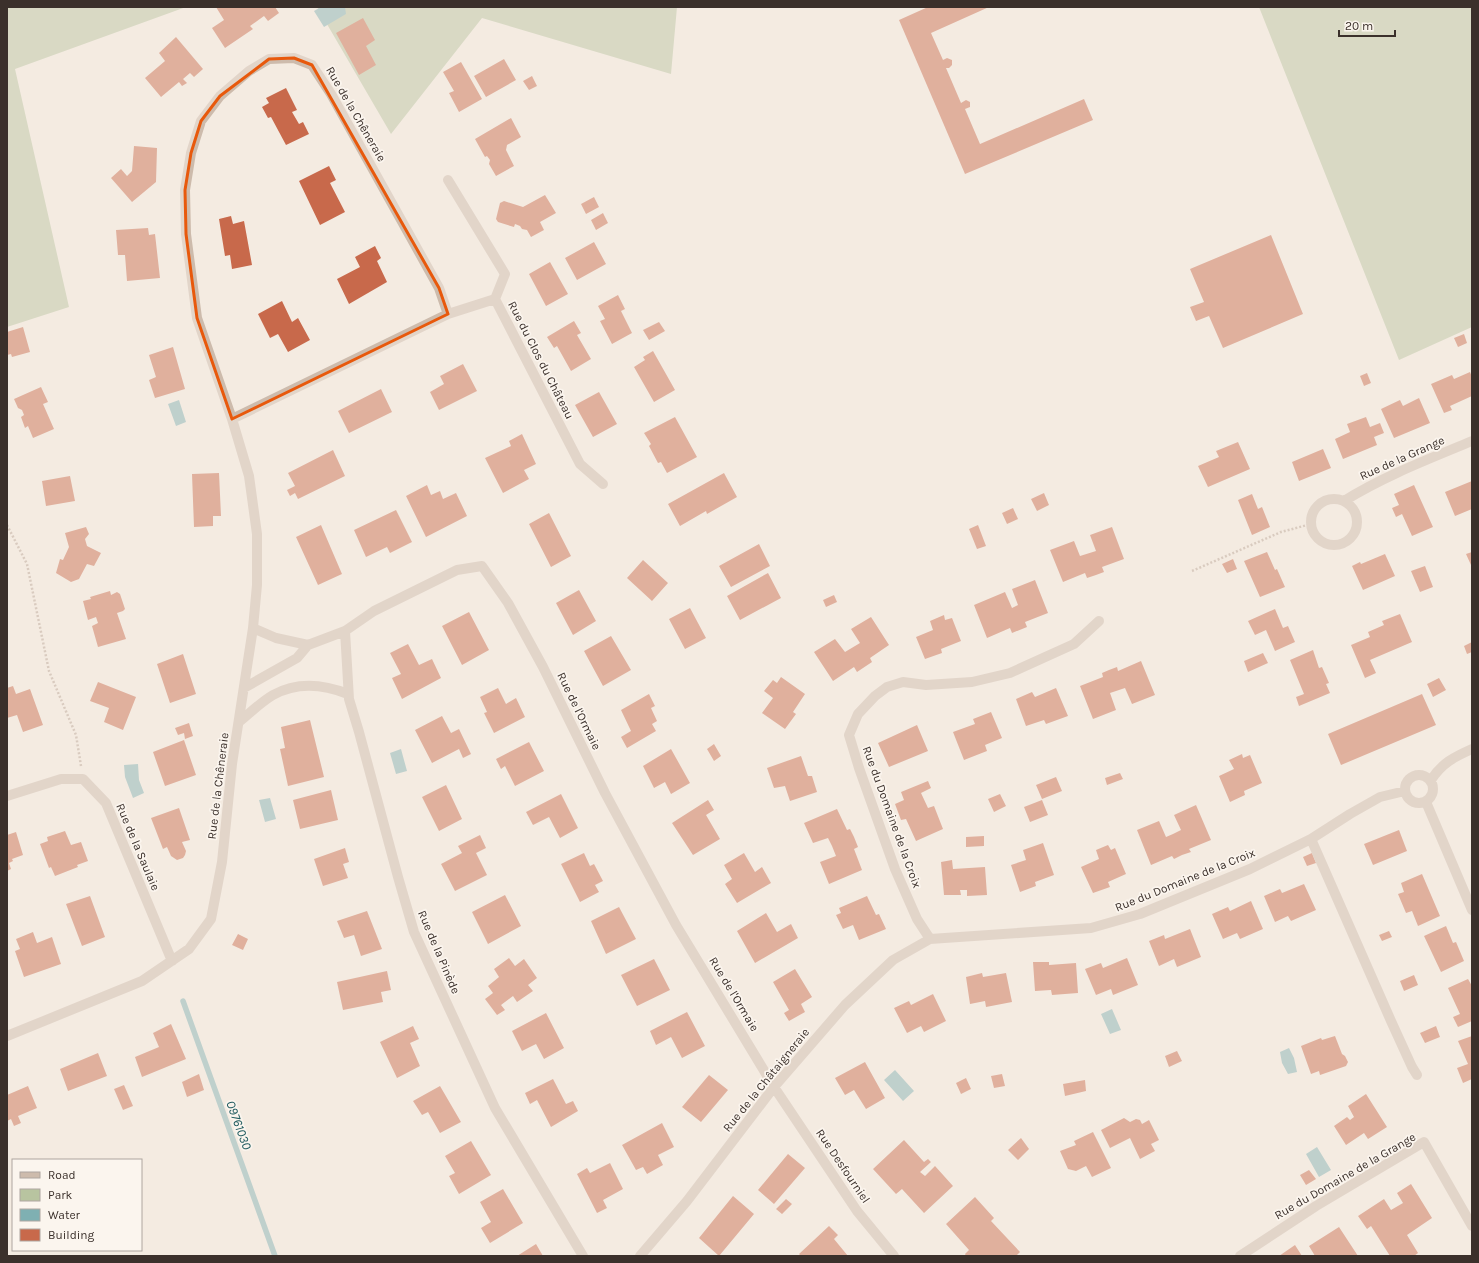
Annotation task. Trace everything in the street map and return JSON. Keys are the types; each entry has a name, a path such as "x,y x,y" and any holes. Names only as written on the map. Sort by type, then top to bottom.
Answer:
{"street":[{"name":"Rue de la Chêneraie","path":"7,1036 142,981 189,949 211,919 222,862 232,764 253,628 258,584 257,534 249,476 232,419 197,318 186,234 185,190 191,153 200,121 220,96 249,71 269,59 294,58 312,64 439,288 448,314"},
{"name":"Rue du Clos du Château","path":"448,180 505,274 495,299 580,464 603,484"},
{"path":"232,419 448,314 495,299"},
{"name":"Rue de la Grange","path":"1344,501 1366,487 1472,441"},
{"path":"1336,499 1344,501 1350,506 1357,518 1355,533 1345,543 1338,546 1323,543 1313,532 1311,524 1315,509 1321,503 1328,500 1336,499"},
{"name":"Rue de l'Ormaie","path":"308,645 345,631 374,611 457,570 482,566 508,603 543,667 605,793 676,925 774,1087"},
{"name":"Rue du Domaine de la Croix","path":"1099,621 1074,644 1010,673 972,682 926,685 903,682 887,687 875,696 858,714 849,735 859,768 894,869 917,919 930,939 1091,928 1148,911 1250,870 1311,840"},
{"path":"244,688 297,658 308,645 276,638 253,628"},
{"name":"Rue de la Pinède","path":"345,631 348,694 414,932 495,1108 583,1256"},
{"path":"239,722 273,695 296,687 317,685 332,688 348,694"},
{"path":"1431,780 1436,772 1452,758 1472,749"},
{"path":"1414,775 1423,775 1431,780 1433,784 1433,792 1432,796 1426,802 1412,802 1406,795 1405,791 1407,782 1414,775"},
{"path":"7,796 61,779 83,779"},
{"name":"Rue de la Saulaie","path":"83,779 106,803 172,961"},
{"path":"1405,791 1380,797 1350,814 1311,840 1397,1034 1417,1075"},
{"path":"1426,802 1472,910"},
{"name":"Rue de la Châtaigneraie","path":"640,1256 687,1201 774,1087 850,1000 893,960 930,939"},
{"name":"Rue Desfourniel","path":"774,1087 857,1212 894,1256"},
{"name":"Rue du Domaine de la Grange","path":"1240,1256 1316,1206 1424,1142 1472,1226"}],"path":[{"path":"1192,571 1281,532 1311,524"},
{"path":"7,526 27,564 49,671 76,735 83,779"}],"highlighted area":[{"path":"294,58 312,65 439,288 448,314 232,419 197,318 186,234 185,190 191,153 201,121 220,96 269,59"}],"green space":[{"path":"7,7 186,7 15,69 69,307 7,327"},
{"path":"317,7 677,7 671,74 482,18 391,134"},
{"path":"1259,7 1472,7 1472,327 1399,360"}],"water":[{"path":"321,7 345,7 346,14 324,27 314,11"},
{"path":"179,400 186,422 176,426 168,404"},
{"path":"401,749 407,771 396,774 390,753"},
{"path":"138,764 139,780 144,793 133,798 125,777 124,765"},
{"path":"270,798 276,819 265,822 259,800"},
{"path":"1112,1009 1121,1030 1110,1034 1101,1014"},
{"path":"1289,1048 1294,1058 1297,1072 1288,1074 1282,1063 1280,1052"},
{"path":"895,1070 914,1091 903,1101 884,1080"},
{"path":"1317,1147 1331,1170 1319,1177 1306,1154"}],"building":[{"path":"216,7 275,7 279,13 268,21 264,16 250,26 253,29 225,48 212,28 224,20"},
{"path":"928,7 989,7 931,33 943,60 947,58 952,60 952,65 949,68 946,68 961,103 966,100 970,102 970,107 965,109 980,144 1084,99 1093,120 965,174 899,20"},
{"path":"363,18 375,40 366,46 376,65 359,75 336,33"},
{"path":"176,37 203,69 194,77 190,73 183,79 187,83 182,86 179,82 161,97 145,78 165,61 159,53"},
{"path":"504,59 516,80 486,97 474,76"},
{"path":"461,62 482,99 459,112 449,93 454,91 443,72"},
{"path":"532,76 537,86 529,90 523,81"},
{"path":"286,88 297,110 292,112 299,124 303,122 309,134 286,145 271,117 268,118 262,107 269,103 266,98"},
{"path":"511,118 521,137 507,145 506,150 514,166 496,176 489,164 490,160 487,156 485,157 475,139"},
{"path":"134,146 157,148 156,182 132,202 111,178 121,169 127,176 132,171"},
{"path":"329,166 336,180 330,183 345,212 320,225 299,181"},
{"path":"545,195 556,213 540,222 544,230 531,237 527,230 522,229 520,226 515,224 514,227 498,222 496,219 500,203 504,201 523,207"},
{"path":"594,197 599,207 586,214 581,204"},
{"path":"603,213 608,223 596,230 591,220"},
{"path":"231,216 233,224 244,221 252,265 232,269 230,255 225,256 219,219"},
{"path":"148,228 149,235 155,234 160,278 127,281 125,255 118,255 116,230"},
{"path":"1271,235 1303,314 1223,348 1209,316 1196,321 1190,307 1204,302 1190,269"},
{"path":"594,242 606,264 577,280 565,258"},
{"path":"375,246 381,258 377,261 387,282 349,304 337,279 360,267 355,257"},
{"path":"550,262 568,294 546,306 529,274"},
{"path":"618,295 625,309 621,311 632,333 612,344 600,321 605,319 598,306"},
{"path":"282,301 292,322 298,318 310,340 288,352 278,334 270,338 258,314"},
{"path":"574,321 581,333 577,335 591,359 571,371 557,346 554,348 547,337"},
{"path":"659,322 665,331 649,340 643,330"},
{"path":"23,327 30,352 12,357 11,354 7,355 7,332"},
{"path":"1464,334 1467,343 1458,347 1454,338"},
{"path":"173,347 185,389 155,398 149,380 156,377 149,355"},
{"path":"653,351 675,390 654,402 634,367 645,360 643,357"},
{"path":"463,364 477,391 439,410 430,392 444,384 440,376"},
{"path":"1470,372 1472,377 1472,396 1450,406 1452,410 1444,413 1431,384 1452,375 1454,379"},
{"path":"1367,373 1371,383 1364,386 1360,376"},
{"path":"41,387 48,402 43,404 54,429 33,438 28,426 25,428 21,417 24,415 22,410 18,408 14,399"},
{"path":"381,389 392,412 349,433 338,411"},
{"path":"599,392 617,424 593,437 575,405"},
{"path":"1419,398 1430,423 1394,438 1381,409 1400,400 1403,406"},
{"path":"675,417 697,457 667,473 661,462 658,463 649,446 651,444 644,433"},
{"path":"1366,417 1370,427 1380,423 1384,433 1374,437 1377,445 1343,459 1335,439 1350,432 1347,424"},
{"path":"522,434 536,464 524,470 529,479 503,493 485,458 511,446 509,441"},
{"path":"1238,442 1250,469 1208,487 1198,466 1219,457 1216,451"},
{"path":"1323,449 1331,468 1299,481 1292,462"},
{"path":"333,450 345,476 298,499 295,493 290,496 287,490 295,486 288,473"},
{"path":"219,473 221,516 213,516 213,526 194,527 192,474"},
{"path":"724,473 737,497 707,514 706,511 680,526 668,504"},
{"path":"70,476 75,501 46,506 42,481"},
{"path":"1472,481 1472,509 1455,516 1445,492"},
{"path":"427,485 431,495 440,491 443,499 456,493 467,516 426,537 406,496"},
{"path":"1414,485 1433,527 1412,536 1402,514 1396,517 1392,508 1399,505 1394,494"},
{"path":"1044,493 1049,505 1037,511 1031,499"},
{"path":"1252,494 1258,509 1262,507 1270,527 1252,535 1238,500"},
{"path":"1013,508 1018,519 1007,524 1002,513"},
{"path":"396,510 412,542 390,553 387,547 366,557 354,530"},
{"path":"549,513 571,556 551,567 529,524"},
{"path":"321,525 342,574 318,585 296,537"},
{"path":"978,525 986,546 977,549 969,529"},
{"path":"86,527 89,534 85,539 87,546 101,553 94,566 87,564 79,579 71,582 56,573 60,559 63,560 69,547 65,533"},
{"path":"1112,527 1124,559 1102,567 1104,572 1087,578 1085,573 1063,582 1050,550 1074,541 1080,556 1096,551 1090,535"},
{"path":"759,544 770,566 731,587 719,566"},
{"path":"1267,552 1285,587 1260,597 1244,561"},
{"path":"1472,552 1472,564 1471,565 1466,554"},
{"path":"1385,554 1395,576 1363,590 1352,566"},
{"path":"1233,559 1237,569 1227,573 1222,564"},
{"path":"643,560 668,583 652,601 627,578"},
{"path":"1425,566 1433,587 1420,592 1411,571"},
{"path":"768,573 781,598 740,620 727,596"},
{"path":"1035,580 1048,613 1025,622 1027,627 1012,633 1010,628 987,638 974,605 1005,592 1012,608 1018,605 1012,589"},
{"path":"579,590 596,621 573,635 556,603"},
{"path":"110,591 111,595 117,592 120,594 125,609 117,613 126,639 98,647 92,626 98,623 96,617 88,620 83,601 91,599 90,597"},
{"path":"834,595 837,602 826,607 823,600"},
{"path":"690,608 706,638 685,649 669,619"},
{"path":"1275,609 1283,628 1288,626 1295,642 1275,651 1266,630 1255,635 1248,621"},
{"path":"469,612 489,650 462,665 442,626"},
{"path":"1400,614 1412,642 1370,660 1376,673 1365,678 1351,645 1370,637 1368,632 1384,625 1382,621"},
{"path":"944,615 945,620 952,618 961,641 941,649 942,653 925,659 916,637 933,630 930,621"},
{"path":"871,617 889,645 870,658 872,662 857,672 854,667 833,681 814,652 835,639 845,652 860,643 851,629"},
{"path":"611,636 631,670 603,686 584,651"},
{"path":"1472,642 1472,652 1467,654 1464,646"},
{"path":"408,644 419,665 432,659 441,678 402,699 392,678 401,674 390,653"},
{"path":"1313,650 1319,668 1322,667 1329,683 1326,684 1330,693 1299,706 1296,697 1304,694 1290,660"},
{"path":"1263,653 1268,663 1248,672 1244,661"},
{"path":"183,654 196,694 170,703 157,664"},
{"path":"1141,661 1155,695 1132,704 1125,688 1110,693 1116,710 1093,719 1080,686 1103,677 1102,673 1109,670 1117,667 1118,671"},
{"path":"781,677 805,694 793,712 796,714 785,729 762,713 773,698 764,691 773,680 777,683"},
{"path":"1439,678 1446,690 1433,697 1427,684"},
{"path":"98,682 136,697 123,730 104,722 109,708 90,701"},
{"path":"13,686 16,694 30,689 43,725 23,732 17,715 7,718 7,688"},
{"path":"498,688 506,704 516,698 525,717 494,733 484,713 487,712 480,697"},
{"path":"1056,688 1068,716 1046,724 1044,720 1026,726 1016,699 1032,692 1035,697"},
{"path":"649,694 655,706 651,708 657,721 652,724 656,731 627,748 621,737 631,731 621,710"},
{"path":"1422,694 1436,725 1341,765 1328,734"},
{"path":"991,712 1002,738 985,745 987,751 964,760 953,732 975,724 973,719"},
{"path":"442,716 451,733 459,729 471,754 463,758 459,749 432,763 415,730"},
{"path":"310,720 324,777 288,786 280,749 285,748 281,727"},
{"path":"189,723 193,736 185,739 184,733 178,735 175,728"},
{"path":"917,725 928,751 889,767 878,743"},
{"path":"184,740 196,775 165,786 153,752"},
{"path":"529,742 544,771 515,786 505,766 501,769 496,759"},
{"path":"714,744 721,756 714,761 707,749"},
{"path":"671,749 690,783 671,794 665,782 654,788 643,766"},
{"path":"1242,754 1243,758 1250,755 1262,783 1244,791 1245,795 1230,802 1219,776 1234,769 1229,760"},
{"path":"801,756 808,776 812,776 817,792 790,801 785,786 774,788 767,768"},
{"path":"1120,773 1123,779 1107,785 1105,778"},
{"path":"1056,777 1062,791 1042,799 1036,785"},
{"path":"928,781 931,788 921,793 928,808 934,806 943,829 916,841 906,819 901,820 895,804 904,800 901,792"},
{"path":"446,785 462,819 439,831 422,797"},
{"path":"331,790 338,820 300,829 293,800"},
{"path":"561,794 578,828 560,838 549,817 533,825 526,812"},
{"path":"1000,794 1006,806 994,812 988,799"},
{"path":"708,800 714,810 706,815 720,839 693,855 672,823"},
{"path":"1042,800 1048,815 1030,822 1024,807"},
{"path":"1196,805 1211,840 1189,849 1191,852 1174,859 1172,856 1151,865 1137,830 1159,821 1166,837 1181,830 1174,815"},
{"path":"179,808 190,840 182,842 186,851 185,855 183,858 177,860 171,856 167,847 163,849 151,818"},
{"path":"837,809 847,830 850,829 854,837 858,847 854,849 862,870 829,884 820,862 836,856 832,846 828,838 813,843 804,823"},
{"path":"1399,830 1407,851 1373,865 1364,844"},
{"path":"65,831 71,845 81,842 88,861 77,865 78,867 55,876 51,867 49,868 40,844 48,841 47,837"},
{"path":"16,832 23,855 12,859 13,861 9,863 11,869 7,871 7,835"},
{"path":"480,835 486,848 476,853 487,875 455,891 441,864 462,853 458,846"},
{"path":"984,836 984,846 966,847 966,837"},
{"path":"1043,843 1054,875 1035,882 1036,886 1020,892 1011,865 1026,860 1023,850"},
{"path":"1108,845 1111,850 1115,848 1126,874 1108,882 1110,887 1093,893 1081,867 1099,859 1096,850"},
{"path":"345,848 349,862 343,864 348,878 323,886 314,859"},
{"path":"584,853 590,866 594,864 603,881 595,885 599,892 580,902 561,864"},
{"path":"744,853 755,872 762,867 771,883 737,903 725,884 732,879 724,865"},
{"path":"1312,853 1316,863 1307,866 1303,857"},
{"path":"952,860 953,869 985,867 987,895 967,896 967,890 960,890 961,895 944,895 941,862"},
{"path":"1422,874 1440,916 1418,926 1412,911 1406,913 1398,894 1404,892 1401,883"},
{"path":"1304,884 1316,910 1291,921 1288,916 1275,922 1264,896 1280,889 1282,893"},
{"path":"505,895 521,926 488,944 472,912"},
{"path":"90,896 105,937 82,946 66,904"},
{"path":"867,896 876,915 879,914 886,929 859,940 853,925 843,929 836,915 841,913 839,908"},
{"path":"1251,901 1263,929 1240,939 1237,933 1223,939 1212,914 1228,907 1230,911"},
{"path":"619,907 636,939 606,954 591,921"},
{"path":"367,911 382,949 361,956 354,935 344,938 337,921"},
{"path":"766,913 777,932 791,924 798,938 755,963 737,931"},
{"path":"1446,926 1453,943 1456,942 1464,961 1441,972 1424,936"},
{"path":"1190,929 1201,957 1177,967 1174,959 1159,966 1149,941 1164,935 1165,939"},
{"path":"1389,931 1392,937 1382,941 1379,935"},
{"path":"33,932 37,943 52,937 61,964 24,977 15,951 20,949 16,939"},
{"path":"238,934 248,939 243,950 232,945"},
{"path":"509,958 515,966 524,959 537,978 528,985 533,991 517,1002 513,996 501,1005 505,1010 497,1015 485,999 493,993 488,986 499,977 494,969"},
{"path":"1127,958 1138,985 1113,995 1111,989 1096,995 1085,969 1101,963 1103,968"},
{"path":"654,959 670,990 637,1006 621,975"},
{"path":"1033,962 1049,962 1049,965 1076,963 1078,993 1052,995 1051,990 1035,991"},
{"path":"795,969 812,997 801,1004 805,1012 789,1021 784,1013 789,1010 773,982"},
{"path":"387,971 391,990 381,992 383,1002 343,1010 337,982"},
{"path":"982,973 983,977 1006,973 1012,1002 986,1007 985,1001 970,1004 966,977"},
{"path":"1414,975 1418,985 1404,991 1400,981"},
{"path":"1468,979 1472,986 1472,1021 1458,1027 1453,1017 1460,1014 1448,988"},
{"path":"933,994 946,1021 924,1032 921,1026 907,1033 894,1008 909,1001 911,1005"},
{"path":"687,1012 705,1046 682,1058 671,1037 656,1045 650,1031"},
{"path":"546,1013 564,1048 544,1059 536,1044 522,1051 512,1031"},
{"path":"171,1024 186,1059 142,1077 135,1057 159,1047 153,1033"},
{"path":"413,1026 419,1039 410,1043 420,1066 397,1078 380,1042"},
{"path":"1436,1026 1440,1037 1425,1043 1420,1033"},
{"path":"1335,1036 1342,1054 1348,1062 1346,1066 1320,1075 1319,1071 1311,1074 1301,1046 1321,1038 1322,1040"},
{"path":"1472,1036 1472,1079 1463,1083 1457,1068 1468,1064 1458,1041"},
{"path":"1177,1051 1182,1061 1169,1067 1165,1056"},
{"path":"98,1053 107,1076 68,1091 60,1069"},
{"path":"865,1062 885,1098 866,1109 854,1090 845,1095 835,1078"},
{"path":"199,1074 204,1090 187,1097 182,1082"},
{"path":"1002,1074 1005,1086 994,1088 991,1076"},
{"path":"709,1075 728,1090 701,1122 682,1107"},
{"path":"966,1078 971,1089 961,1094 956,1083"},
{"path":"553,1079 566,1104 573,1101 578,1111 551,1127 537,1100 530,1104 525,1093"},
{"path":"1085,1080 1086,1091 1065,1096 1063,1084"},
{"path":"124,1085 133,1106 123,1110 114,1089"},
{"path":"28,1086 37,1108 18,1116 21,1123 14,1126 11,1119 7,1121 7,1095"},
{"path":"440,1086 461,1122 440,1133 428,1112 422,1115 413,1101"},
{"path":"1366,1094 1387,1127 1368,1139 1364,1133 1346,1145 1334,1126 1347,1117 1350,1120 1354,1117 1348,1106"},
{"path":"1124,1118 1130,1122 1136,1119 1140,1120 1142,1124 1149,1120 1159,1140 1151,1144 1155,1151 1140,1159 1130,1138 1110,1148 1101,1130"},
{"path":"662,1123 674,1147 658,1155 663,1165 647,1174 643,1167 636,1170 622,1145"},
{"path":"1093,1132 1111,1168 1092,1177 1086,1166 1076,1171 1068,1169 1060,1151 1076,1145 1074,1141"},
{"path":"1021,1138 1029,1149 1018,1160 1008,1150"},
{"path":"904,1140 924,1162 928,1159 931,1162 920,1172 925,1176 935,1166 953,1186 924,1213 902,1189 896,1194 873,1169"},
{"path":"471,1141 491,1175 459,1194 449,1176 455,1173 445,1156"},
{"path":"788,1154 805,1168 774,1204 758,1190"},
{"path":"610,1163 623,1189 603,1200 607,1208 597,1213 577,1174 587,1168 590,1173"},
{"path":"1309,1170 1316,1179 1306,1185 1300,1175"},
{"path":"1411,1184 1432,1218 1407,1235 1418,1253 1414,1256 1390,1256 1371,1226 1367,1229 1358,1216 1384,1199 1391,1210 1403,1203 1397,1193"},
{"path":"503,1189 523,1223 490,1243 481,1228 491,1222 480,1202"},
{"path":"733,1196 754,1214 719,1256 699,1238"},
{"path":"975,1197 994,1218 991,1221 1020,1252 1016,1256 966,1256 965,1254 969,1250 946,1224"},
{"path":"786,1199 792,1204 782,1214 776,1209"},
{"path":"829,1226 838,1235 834,1239 848,1256 801,1256 799,1254"},
{"path":"1339,1227 1358,1256 1315,1256 1309,1246"},
{"path":"536,1244 543,1256 517,1256"},
{"path":"1295,1245 1302,1256 1279,1256"}],"waterway":[{"name":"O9761030","path":"183,1001 275,1256"}]}
